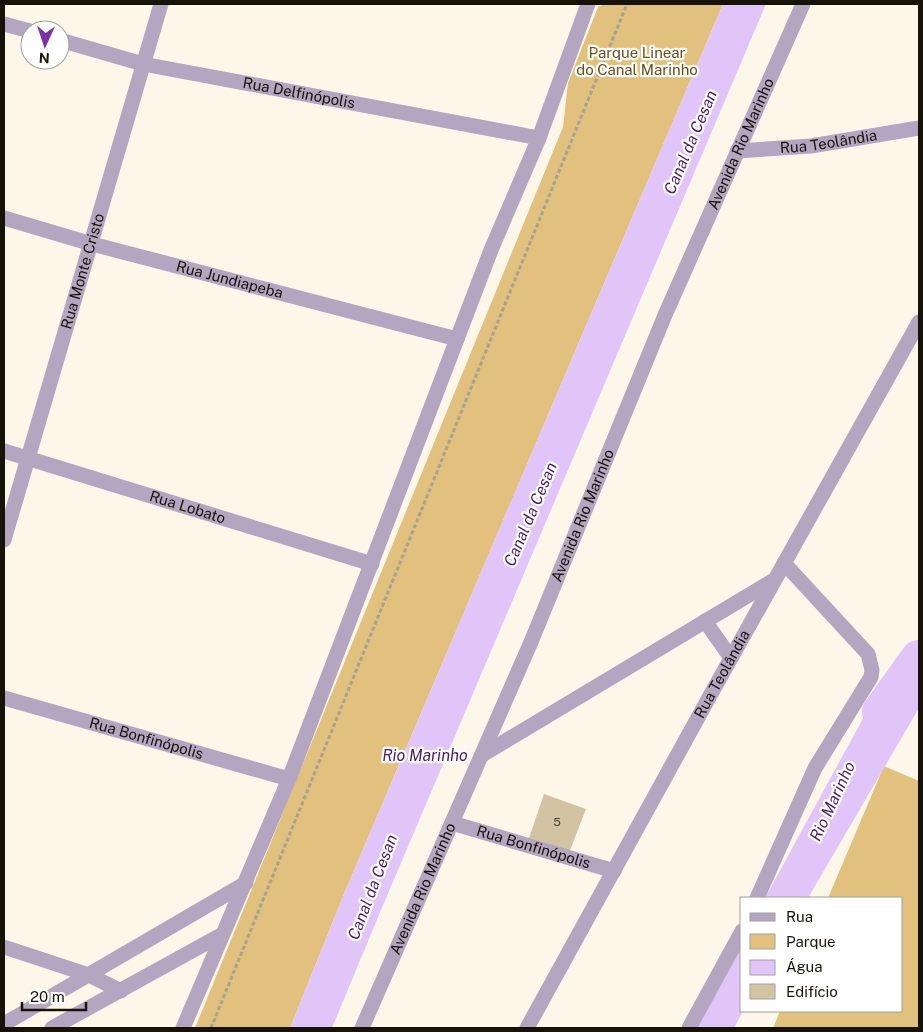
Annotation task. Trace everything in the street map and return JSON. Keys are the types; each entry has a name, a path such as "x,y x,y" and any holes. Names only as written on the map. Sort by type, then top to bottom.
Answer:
{"street":[{"name":"Rua Monte Cristo","path":"4,540 92,244 142,64 162,4"},
{"path":"183,1028 289,779 491,250 540,138 588,4"},
{"name":"Avenida Rio Marinho","path":"362,1028 531,642 665,315 803,4"},
{"path":"4,24 20,28"},
{"name":"Rua Delfinópolis","path":"70,43 142,64 540,138"},
{"name":"Rua Teolândia","path":"737,151 811,146 919,128"},
{"name":"Rua Jundiapeba","path":"4,218 92,244 457,339"},
{"name":"Rua Teolândia","path":"527,1028 919,322"},
{"name":"Rua Lobato","path":"4,451 372,564"},
{"path":"757,897 815,768 871,677 872,670 868,654 784,563"},
{"path":"482,755 775,579"},
{"path":"706,621 731,658"},
{"name":"Rua Bonfinópolis","path":"4,698 289,779"},
{"name":"Rua Bonfinópolis","path":"452,824 614,871"},
{"path":"4,1024 246,883"},
{"path":"52,1028 221,935"},
{"path":"689,1028 740,935"},
{"path":"4,947 89,975 121,991"}],"path":[{"path":"212,1028 627,4"}],"green space":[{"name":"Parque Linear do Canal Marinho","path":"604,4 723,4 344,894 290,1028 195,1028 563,127 568,83 598,7"},
{"path":"884,766 919,781 919,1028 773,1028 780,1012 903,1012 903,897 828,897"}],"water":[{"name":"Rio Marinho","path":"723,4 766,4 332,1028 290,1028 344,894"},
{"path":"896,658 919,678 919,708 809,897 766,897"},
{"path":"740,946 740,1012 742,1012 734,1028 694,1028"}],"building":[{"path":"544,794 586,809 569,853 529,838"}],"waterway":[{"name":"Rio Marinho","path":"881,712 919,659"}],"water label":[{"name":"Canal da Cesan","path":"690,142"},
{"name":"Canal da Cesan","path":"530,514"},
{"name":"Canal da Cesan","path":"372,887"}]}
